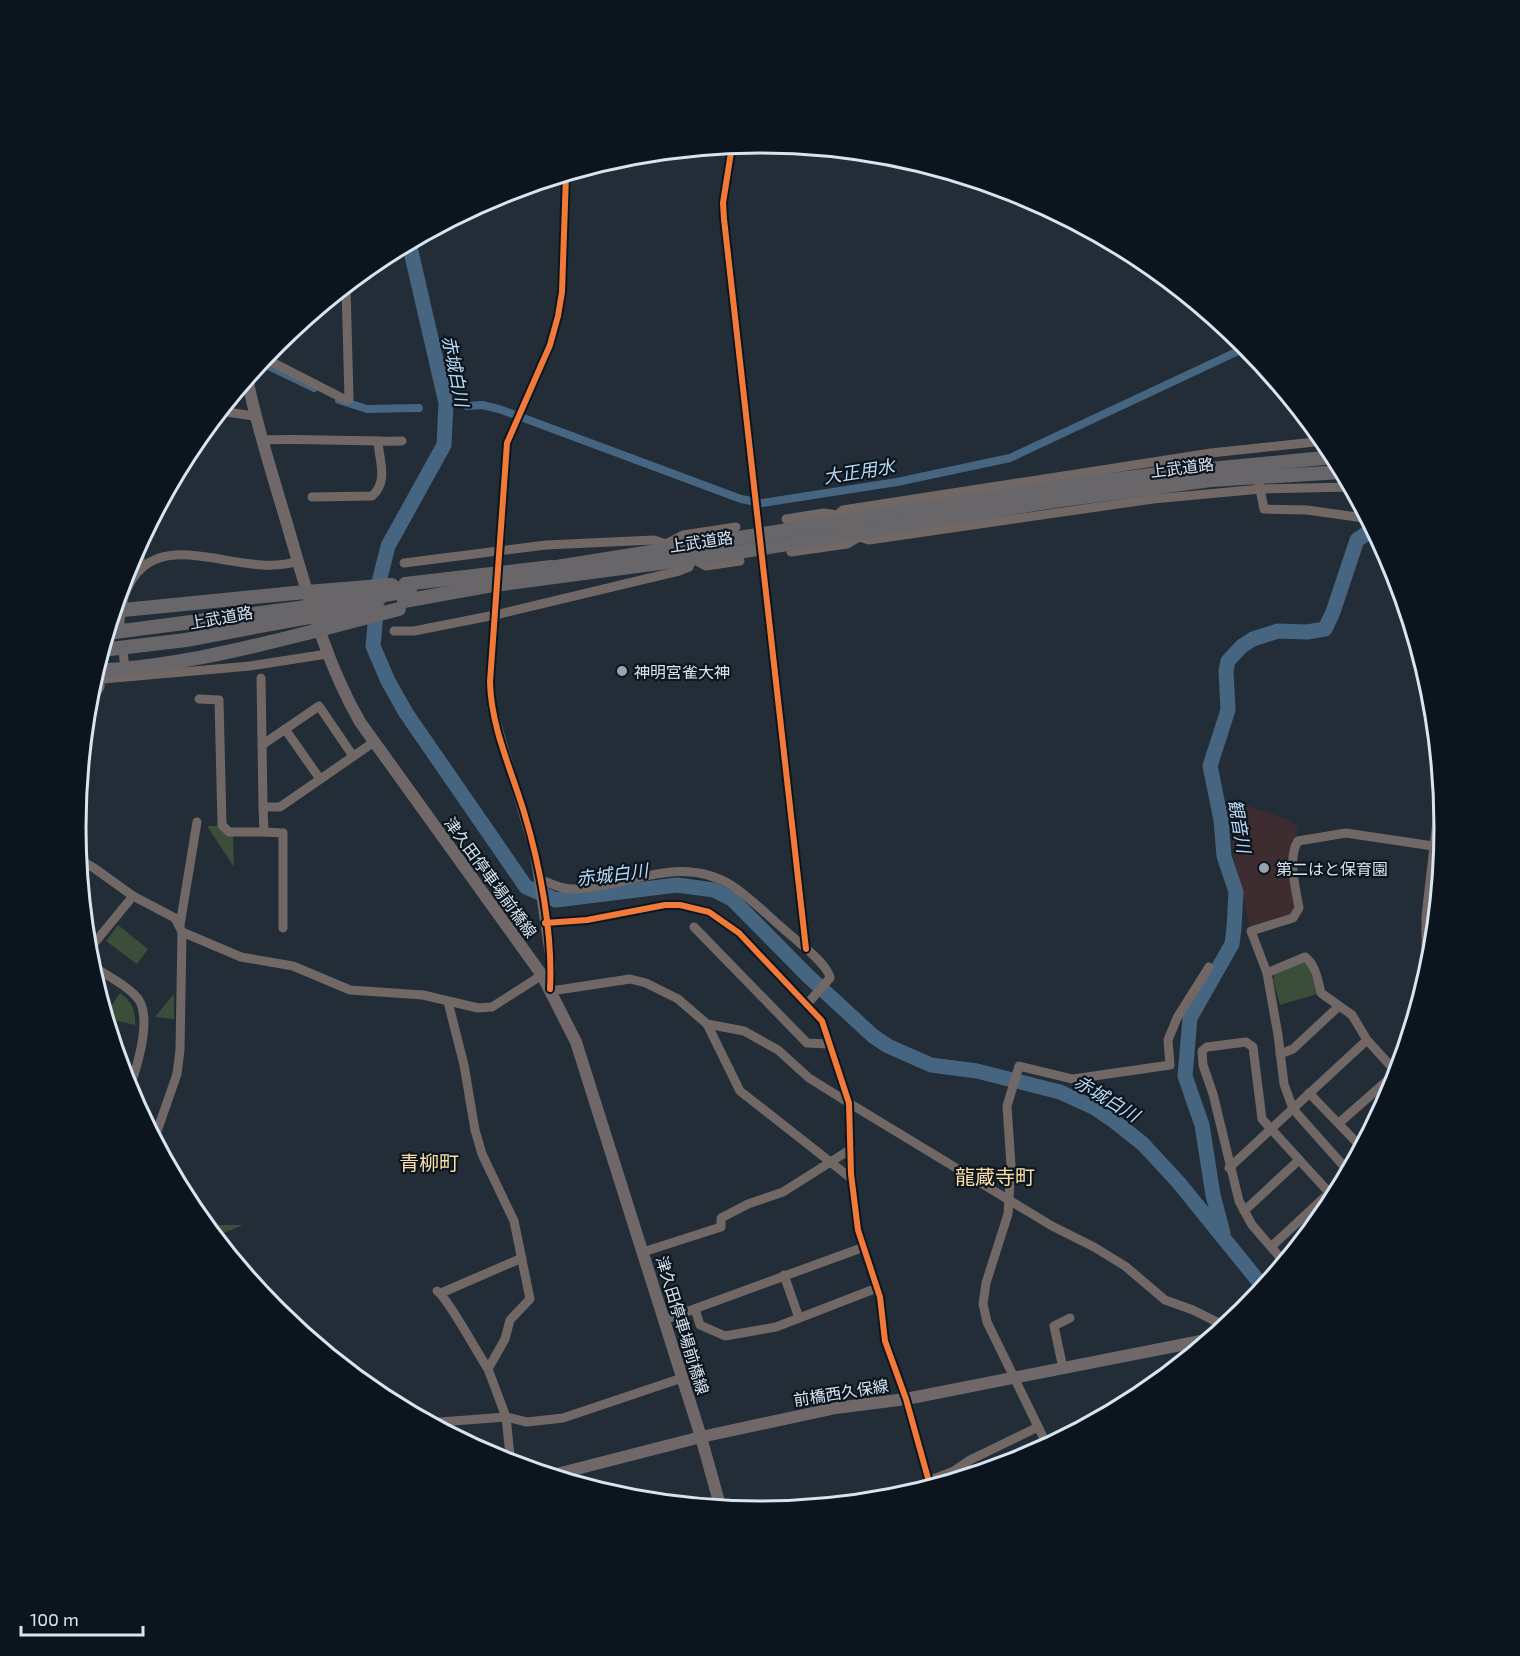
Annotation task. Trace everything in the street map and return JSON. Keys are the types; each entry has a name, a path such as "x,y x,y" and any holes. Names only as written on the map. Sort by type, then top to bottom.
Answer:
{"highway":[{"name":"上武道路","path":"762,542 837,519 857,530 1088,483 1324,458"},
{"name":"上武道路","path":"405,596 487,586 762,542 1210,480 1333,473"},
{"name":"上武道路","path":"109,649 186,640 298,614 669,547 693,553"},
{"path":"121,610 295,593 405,596"},
{"path":"103,675 125,670 189,662 307,633 405,596"},
{"name":"上武道路","path":"114,632 298,614"}],"main road":[{"name":"津久田停車場前橋線","path":"249,388 254,416 327,654 346,699 374,742 542,975 576,1042 701,1437 719,1501"},
{"name":"前橋西久保線","path":"562,1473 701,1437 836,1408 906,1399 1195,1343"}],"street":[{"path":"731,154 723,203 724,219 806,949"},
{"path":"499,561 507,443 550,345 558,316 562,292 566,182"},
{"path":"272,363 295,376 346,400 349,399 346,295"},
{"path":"229,412 254,416"},
{"path":"262,440 309,438 329,442 402,441"},
{"path":"312,497 372,496 379,490 384,478 378,441"},
{"path":"786,519 824,513 837,519 843,510 981,488 1254,453 1314,443"},
{"path":"1260,484 1264,509 1307,510 1359,520"},
{"path":"791,552 847,544 857,530 869,540 1062,510 1260,484 1341,487"},
{"path":"404,563 500,550 654,540 669,547 677,537 736,527"},
{"path":"394,631 414,631 495,615 678,571 689,567 693,553 706,566 741,561"},
{"path":"134,577 140,569 154,560 179,554 255,566 281,566 298,561"},
{"path":"140,563 140,569"},
{"path":"496,601 490,682 492,708 529,831 539,879 551,965 550,990 630,979 646,983 678,999 707,1024 740,1091 852,1179"},
{"path":"119,619 120,626"},
{"path":"123,650 125,670"},
{"path":"103,677 250,666 327,654"},
{"path":"261,678 264,832"},
{"path":"199,699 219,700 222,825 229,832 283,833 283,928"},
{"path":"262,745 319,706 353,756"},
{"path":"285,729 320,779"},
{"path":"263,807 280,807 374,742"},
{"path":"157,1130 177,1074 180,1050 181,928 197,822"},
{"path":"1344,1166 1293,1109 1284,1084 1267,973 1251,931 1293,918 1299,908 1294,880 1294,847 1298,841 1346,833 1433,846 1426,935"},
{"path":"87,863 133,896 175,918 181,928 241,957 292,966 350,990 423,995 478,1008 492,1007 542,975"},
{"path":"539,879 573,890 643,874 671,872 704,874 730,885 806,949 829,973 830,978 808,1002"},
{"path":"95,942 133,896"},
{"path":"545,920 587,920 680,905 709,912 739,933 808,1002 822,1021 849,1104 852,1179 858,1230 877,1288 885,1341 906,1399 929,1481"},
{"path":"694,927 807,1043 828,1044"},
{"path":"1267,973 1305,957 1317,974 1321,993 1352,1016 1367,1040 1391,1066"},
{"path":"1044,1439 987,1322 983,1304 986,1283 1008,1214 1011,1165 1009,1102 1019,1066 1073,1078 1170,1065 1168,1040 1177,1018 1209,967"},
{"path":"101,973 138,1000 143,1010 139,1056 133,1076"},
{"path":"448,1002 464,1065 475,1130 482,1154 514,1221 530,1299 510,1320 505,1339 488,1369"},
{"path":"1281,1054 1293,1049 1339,1006"},
{"path":"707,1024 744,1031 778,1050 809,1078 849,1104 1125,1266 1165,1300 1218,1323"},
{"path":"1229,1168 1367,1040"},
{"path":"1280,1257 1252,1225 1244,1211 1229,1168 1213,1094 1203,1065 1202,1051 1208,1047 1246,1042 1253,1047 1262,1119 1328,1192"},
{"path":"1339,1124 1383,1085"},
{"path":"1310,1093 1356,1142"},
{"path":"154,1125 160,1121"},
{"path":"643,1252 721,1227 721,1218 783,1192 851,1149"},
{"path":"1244,1211 1299,1161"},
{"path":"1271,1247 1317,1209"},
{"path":"664,1320 864,1247"},
{"path":"509,1454 506,1417 488,1369 439,1292 522,1258"},
{"path":"784,1275 799,1318"},
{"path":"695,1309 700,1325 725,1336 776,1327 877,1288"},
{"path":"1063,1368 1054,1326 1070,1318"},
{"path":"441,1422 506,1417 527,1422 563,1418 682,1378"},
{"path":"943,1478 970,1460 1038,1427"}],"shaded area":[{"name":"第二はと保育園","path":"1245,805 1287,819 1297,826 1296,908 1293,914 1250,927 1234,858 1230,819"}],"green space":[{"path":"207,826 220,826 233,834 234,867"},
{"path":"118,925 148,949 137,964 106,941"},
{"path":"1303,962 1308,963 1317,994 1280,1005 1273,980 1275,974"},
{"path":"120,993 132,1007 135,1025 114,1020 110,1008"},
{"path":"174,994 174,1019 155,1017"},
{"path":"215,1225 243,1225 221,1234"}],"waterway":[{"name":"赤城白川","path":"411,251 446,403 444,445 388,546 379,582 373,646 388,681 406,713 526,887 556,900 677,885 714,890 732,899 808,976 873,1036 888,1046 931,1065 977,1071 1060,1092 1095,1108 1114,1121 1143,1144 1179,1183 1259,1282"},
{"name":"大正用水","path":"467,406 482,405 499,409 741,499 762,503 897,482 1010,458 1237,351"},
{"name":"大正用水","path":"269,366 314,388"},
{"name":"大正用水","path":"339,400 367,409 419,408"},
{"name":"観音川","path":"1223,1233 1213,1195 1202,1125 1185,1076 1190,1018 1232,944 1234,928 1236,892 1224,856 1221,820 1210,766 1228,710 1226,671 1228,661 1242,646 1253,639 1278,631 1307,632 1325,629 1357,540 1367,533"}],"cycle path":[{"path":"731,154 723,203 724,219 806,949"},
{"path":"550,989 547,923 540,877 524,812 502,748 491,699 490,682 507,443 550,345 558,316 562,292 566,182"},
{"path":"545,923 587,920 665,905 680,905 709,912 739,933 822,1021 849,1103 851,1174 858,1230 880,1297 885,1341 906,1399 929,1481"}],"place":[{"name":"神明宮雀大神","path":"622,671"},
{"name":"第二はと保育園","path":"1264,868"}],"district":[{"name":"青柳町","path":"429,1162"},
{"name":"龍蔵寺町","path":"995,1176"}]}
